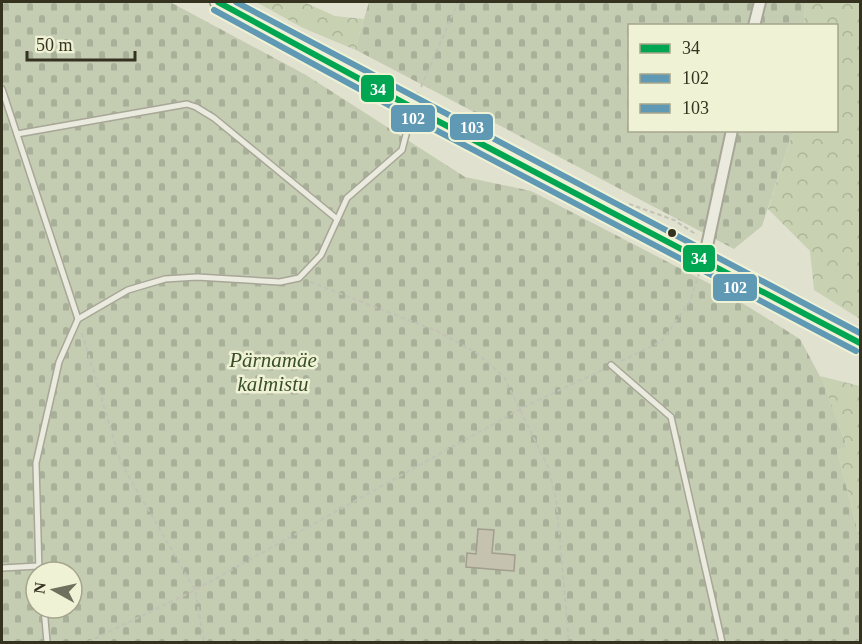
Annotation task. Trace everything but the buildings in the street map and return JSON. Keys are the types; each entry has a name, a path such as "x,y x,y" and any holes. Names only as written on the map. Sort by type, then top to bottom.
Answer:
{"main road":[{"path":"218,2 415,102 861,343"}],"street":[{"path":"754,24 760,2"},
{"path":"704,260 732,132"}],"lane":[{"path":"2,89 78,319"},
{"path":"38,560 36,463 59,362 78,319 128,290 165,279 197,276 280,282 299,278 321,255 347,198 402,150 415,102"},
{"path":"17,134 187,104 214,118 337,219"},
{"path":"611,365 671,417 722,642"},
{"path":"2,568 24,569"},
{"path":"45,620 47,642"}],"path":[{"path":"415,102 459,2"},
{"path":"88,642 195,590 522,408 662,341 690,301 704,260"},
{"path":"299,278 437,331 478,354 504,377 522,408 548,467 556,499 569,642"},
{"path":"78,319 121,463 195,590 204,642"},
{"path":"857,642 861,639"}],"green space":[{"name":"Pärnamäe kalmistu","path":"2,2 170,2 306,75 465,177 531,191 718,288 800,339 823,382 847,447 837,450 860,541 860,642 2,642"},
{"path":"256,2 304,2 335,16 364,19 357,43 358,51 303,28"},
{"path":"369,2 805,2 804,24 628,24 628,132 793,132 762,226 734,249 358,51 357,43"},
{"path":"805,2 860,2 860,319 814,290 810,251 768,209 793,132 838,132 838,24 804,24"},
{"path":"820,376 860,386 860,541 837,450 847,446"}],"transit line":[{"name":"34","path":"218,2 413,108 860,343"},
{"name":"103","path":"236,2 860,333"},
{"name":"102","path":"214,10 409,116 856,351"}]}
